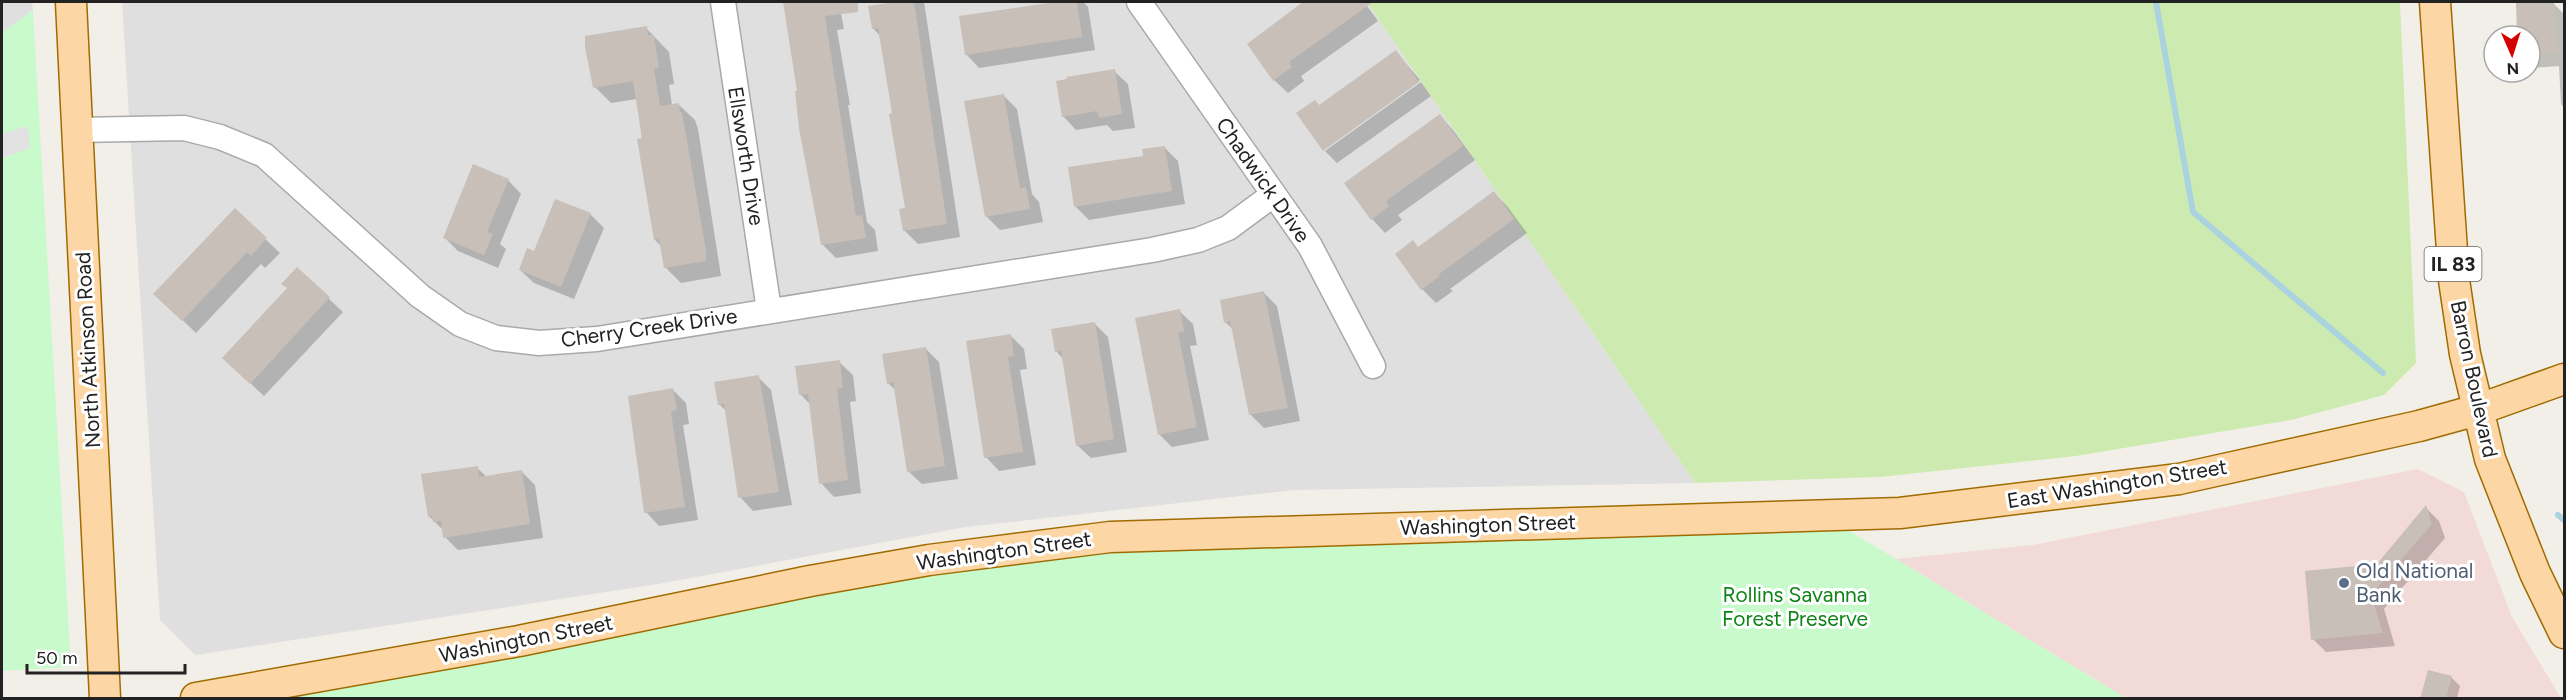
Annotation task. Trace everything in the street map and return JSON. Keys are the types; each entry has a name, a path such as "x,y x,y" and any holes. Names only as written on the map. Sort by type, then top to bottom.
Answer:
{"main road":[{"name":"North Atkinson Road","path":"70,2 105,699"},
{"name":"Barron Boulevard","path":"2435,2 2454,280 2461,330 2477,410 2490,459 2535,573 2565,633"},
{"path":"2477,410 2565,379"},
{"name":"East Washington Street","path":"1823,515 1900,513 2179,479 2419,426 2477,410"},
{"name":"Washington Street","path":"196,699 519,641 821,579 929,560 1110,537 1823,515"}],"street":[{"name":"Ellsworth Drive","path":"723,2 769,310"},
{"name":"Chadwick Drive","path":"1139,2 1310,246 1373,366"},
{"name":"Cherry Creek Drive","path":"77,130 184,128 220,136 264,155 420,296 460,324 496,338 539,343 597,339 1141,252 1198,240 1228,228 1274,195"}],"shaded area":[{"path":"2,2 32,2 33,10 2,33"},
{"path":"122,2 1367,2 1695,483 1295,490 966,527 658,584 195,655 160,620"},
{"path":"28,126 30,148 2,158 2,134"},
{"path":"2418,469 2464,492 2512,617 2561,698 2126,698 1896,559 2033,545"}],"green space":[{"path":"1367,2 2400,2 2416,363 2384,395 2291,420 2076,456 1880,477 1695,483"},
{"path":"33,10 71,667 2,671 2,33"},
{"name":"Rollins Savanna Forest Preserve","path":"1823,515 2126,698 196,698 929,560"}],"building":[{"path":"783,2 858,2 858,12 825,16 856,216 862,215 866,238 821,245 799,128 795,91 797,91"},
{"path":"914,2 947,224 903,231 899,209 905,208 889,114 892,113 878,28 872,29 868,6"},
{"path":"1056,2 1077,2 1082,37 965,55 959,16"},
{"path":"1303,2 1373,2 1289,62 1292,67 1273,81 1247,44"},
{"path":"2516,2 2554,2 2558,53 2542,54 2542,24 2517,24"},
{"path":"647,26 648,35 654,35 659,68 654,69 660,106 679,103 680,112 682,112 706,251 706,261 664,268 659,239 654,240 637,139 642,138 633,81 593,88 585,47 585,36"},
{"path":"1396,50 1419,82 1323,151 1296,113 1315,100 1319,105"},
{"path":"1115,69 1122,114 1099,118 1097,111 1062,117 1056,81 1067,79 1066,77"},
{"path":"1004,94 1020,188 1026,187 1030,209 985,217 964,101"},
{"path":"1440,114 1463,146 1386,201 1389,206 1371,220 1344,183"},
{"path":"1165,146 1172,191 1074,207 1068,167 1143,156 1142,149"},
{"path":"473,164 509,179 487,232 493,234 484,255 443,238"},
{"path":"1494,191 1514,219 1421,290 1395,254 1413,240 1418,247"},
{"path":"555,199 591,213 561,287 519,270 527,248 534,251"},
{"path":"235,208 267,238 251,256 247,252 182,321 153,294"},
{"path":"297,267 330,297 250,384 222,358 287,288 281,284"},
{"path":"1264,291 1288,408 1249,415 1230,321 1224,323 1220,300"},
{"path":"1180,309 1184,331 1178,333 1197,427 1158,435 1135,318"},
{"path":"1095,322 1114,439 1076,446 1061,351 1055,352 1051,329"},
{"path":"1011,334 1014,356 1008,357 1023,452 984,458 966,341"},
{"path":"926,347 945,466 907,472 893,382 887,384 882,354"},
{"path":"840,360 843,388 837,389 848,480 819,484 808,394 799,395 795,366"},
{"path":"759,375 779,492 738,498 724,404 718,405 714,382"},
{"path":"673,388 677,410 671,412 685,507 644,513 628,396"},
{"path":"478,466 479,477 522,470 530,524 443,538 441,521 433,522 432,516 428,517 421,474"},
{"name":"Old National Bank","path":"2426,505 2432,524 2371,595 2383,633 2311,640 2305,571 2377,564"},
{"path":"2428,670 2452,676 2446,699 2420,699"}],"waterway":[{"path":"2156,2 2193,212 2383,373"},
{"path":"2558,515 2564,520"}],"place":[{"name":"Old National Bank","path":"2344,583"}]}
